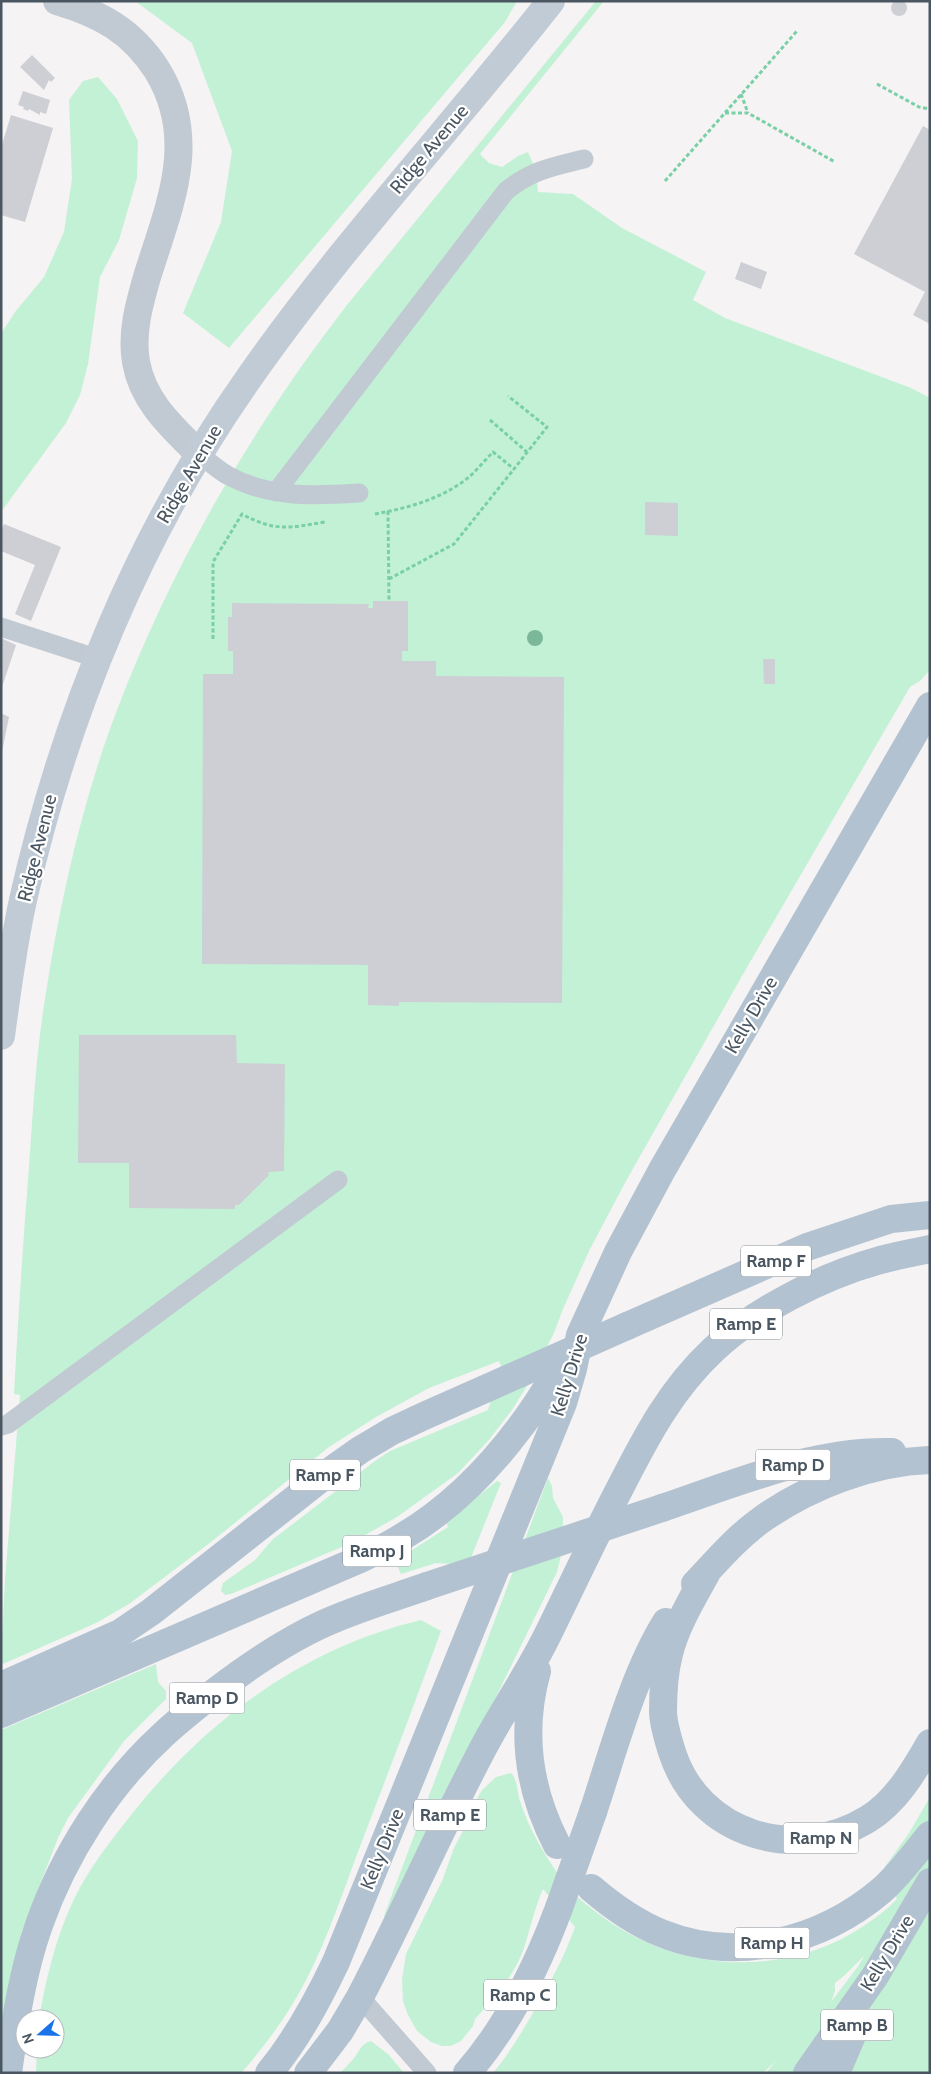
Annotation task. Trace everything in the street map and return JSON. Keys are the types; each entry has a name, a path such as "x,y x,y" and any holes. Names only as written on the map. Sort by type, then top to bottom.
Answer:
{"main road":[{"name":"Ridge Avenue","path":"1,1036 23,903 38,836 57,770 79,707 131,583 155,532 199,454 250,376 325,274 551,1"},
{"name":"Kelly Drive","path":"269,2073 287,2050 313,2009 336,1962 563,1403 574,1369 580,1335 618,1252 662,1170 930,706"},
{"name":"Ramp F","path":"1,1686 120,1633 151,1612 329,1472 392,1431 807,1247 892,1220 930,1215"},
{"name":"Ramp E","path":"308,2073 340,2031 360,1997 480,1754 547,1636 581,1563 645,1437 664,1406 691,1372 715,1348 742,1326 774,1306 821,1282 876,1261 930,1249"},
{"name":"Ramp J","path":"1,1714 358,1560 402,1537 442,1509 476,1478 505,1446 522,1425 580,1335"},
{"name":"Ramp D","path":"8,2073 18,2005 39,1925 70,1857 91,1820 128,1772 163,1734 243,1670 285,1643 325,1623 428,1586 796,1465 837,1456 875,1452 910,1452 930,1455"},
{"name":"Ramp N","path":"930,1460 879,1467 839,1479 801,1496 762,1520 734,1543 707,1572 681,1622 669,1654 664,1682 663,1712 667,1736 675,1761 688,1786 706,1806 728,1823 751,1833 775,1839 799,1841 824,1838 847,1830 869,1818 885,1806 900,1789 930,1743"},
{"name":"Ramp C","path":"467,2073 498,2033 543,1950 635,1689 659,1634 678,1602 707,1572"},
{"path":"547,1636 532,1690 527,1718 528,1746 539,1803 557,1845"},
{"name":"Ramp H","path":"591,1888 631,1918 662,1933 692,1942 725,1947 759,1946 792,1939 824,1928 852,1912 884,1889 930,1835"},
{"name":"Kelly Drive","path":"807,2073 875,1976 930,1882"},
{"name":"Ramp B","path":"836,2073 875,1976"}],"street":[{"path":"57,1 94,14 118,28 138,44 165,83 173,107 180,150 177,170 136,321 134,342 141,381 148,399 199,454"}],"lane":[{"path":"276,492 506,191 536,171 584,158"},
{"path":"199,454 233,478 258,488 310,496 359,493"},
{"path":"1,627 99,659"},
{"path":"1,1426 8,1424 338,1180"},
{"path":"360,1997 427,2073"}],"path":[{"path":"664,181 797,31"},
{"path":"877,84 919,107 930,109"},
{"path":"741,94 748,113"},
{"path":"725,113 748,113 836,162"},
{"path":"508,396 547,427"},
{"path":"490,420 527,452"},
{"path":"389,579 454,544 514,469"},
{"path":"388,511 389,601"}],"green space":[{"path":"135,1 517,1 505,22 229,348 183,313 221,222 232,151 192,43"},
{"path":"596,1 604,1 480,154 489,163 502,167 518,156 528,152 536,171 538,192 573,194 622,228 706,272 693,300 725,318 911,388 930,398 930,670 920,681 910,687 746,969 626,1181 589,1251 554,1333 527,1386 512,1410 488,1441 458,1473 397,1517 351,1543 231,1594 225,1595 221,1591 223,1583 255,1560 272,1540 375,1461 390,1451 488,1410 501,1366 499,1361 429,1388 376,1417 329,1447 211,1542 129,1604 96,1623 3,1664 1,1660 5,1580 20,1395 14,1394 17,1338 39,1041 65,889 83,816 104,745 139,656 189,550 217,499 278,400 347,305"},
{"path":"98,77 117,99 138,141 137,178 119,240 100,277 88,364 80,395 66,423 1,512 1,334 15,312 44,277 64,232 72,179 69,100 83,81"},
{"path":"548,1478 552,1486 553,1498 563,1517 563,1547 557,1572 388,1918 384,1916"},
{"path":"497,1481 501,1483 468,1565 436,1563 401,1574 395,1561 448,1527 446,1522"},
{"path":"421,1620 441,1631 321,1948 290,2008 250,2063 241,2073 36,2073 37,2059 65,2059 65,2009 41,2009 52,1958 62,1928 79,1889 97,1860 124,1824 153,1788 185,1755 219,1724 255,1696 293,1671 334,1650 376,1633"},
{"path":"156,1664 158,1682 166,1691 166,1699 124,1741 68,1818 58,1838 21,1934 12,1972 1,2039 1,1730"},
{"path":"511,1773 513,1775 519,1798 531,1829 554,1869 568,1888 596,1912 621,1929 649,1943 677,1953 706,1960 737,1962 767,1961 797,1956 826,1946 856,1931 888,1908 897,1899 884,1868 909,1833 930,1797 930,2073 766,2073 776,2061 763,2073 493,2073 517,2039 543,1995 575,1927 543,1889 521,1956 504,1985 475,2019 473,2026 461,2041 451,2046 442,2046 431,2042 417,2031 403,2001 402,1980 406,1954 442,1881 454,1848 465,1827 467,1816 482,1790 496,1777","holes":["864,1956 831,2002 835,1991 835,1983"]},
{"path":"371,2041 389,2055 404,2073 340,2073 363,2046"}],"building":[{"path":"899,0 907,8 899,16 891,8"},
{"path":"32,55 55,78 51,82 49,80 44,90 20,67"},
{"path":"23,91 50,100 46,114 40,112 40,115 29,109 28,111 23,109 24,107 18,105"},
{"path":"11,115 53,128 25,222 1,215 1,148"},
{"path":"923,126 930,130 930,324 913,315 925,292 854,254"},
{"path":"741,262 767,272 761,289 735,279"},
{"path":"645,502 678,503 678,536 645,535"},
{"path":"4,524 61,547 31,621 15,614 35,565 1,551 1,531"},
{"path":"373,601 408,601 408,651 402,651 402,661 436,661 436,676 564,677 562,1003 399,1002 399,1006 368,1005 368,965 202,964 203,674 233,674 233,651 228,651 228,617 232,617 232,603 369,604 368,608 373,608"},
{"path":"1,638 16,645 2,687 1,687"},
{"path":"763,659 775,659 775,684 764,684"},
{"path":"1,713 9,717 2,752 1,752"},
{"path":"79,1035 236,1035 237,1063 285,1064 284,1171 268,1172 269,1175 239,1205 235,1205 235,1209 129,1208 129,1163 78,1163"}]}
